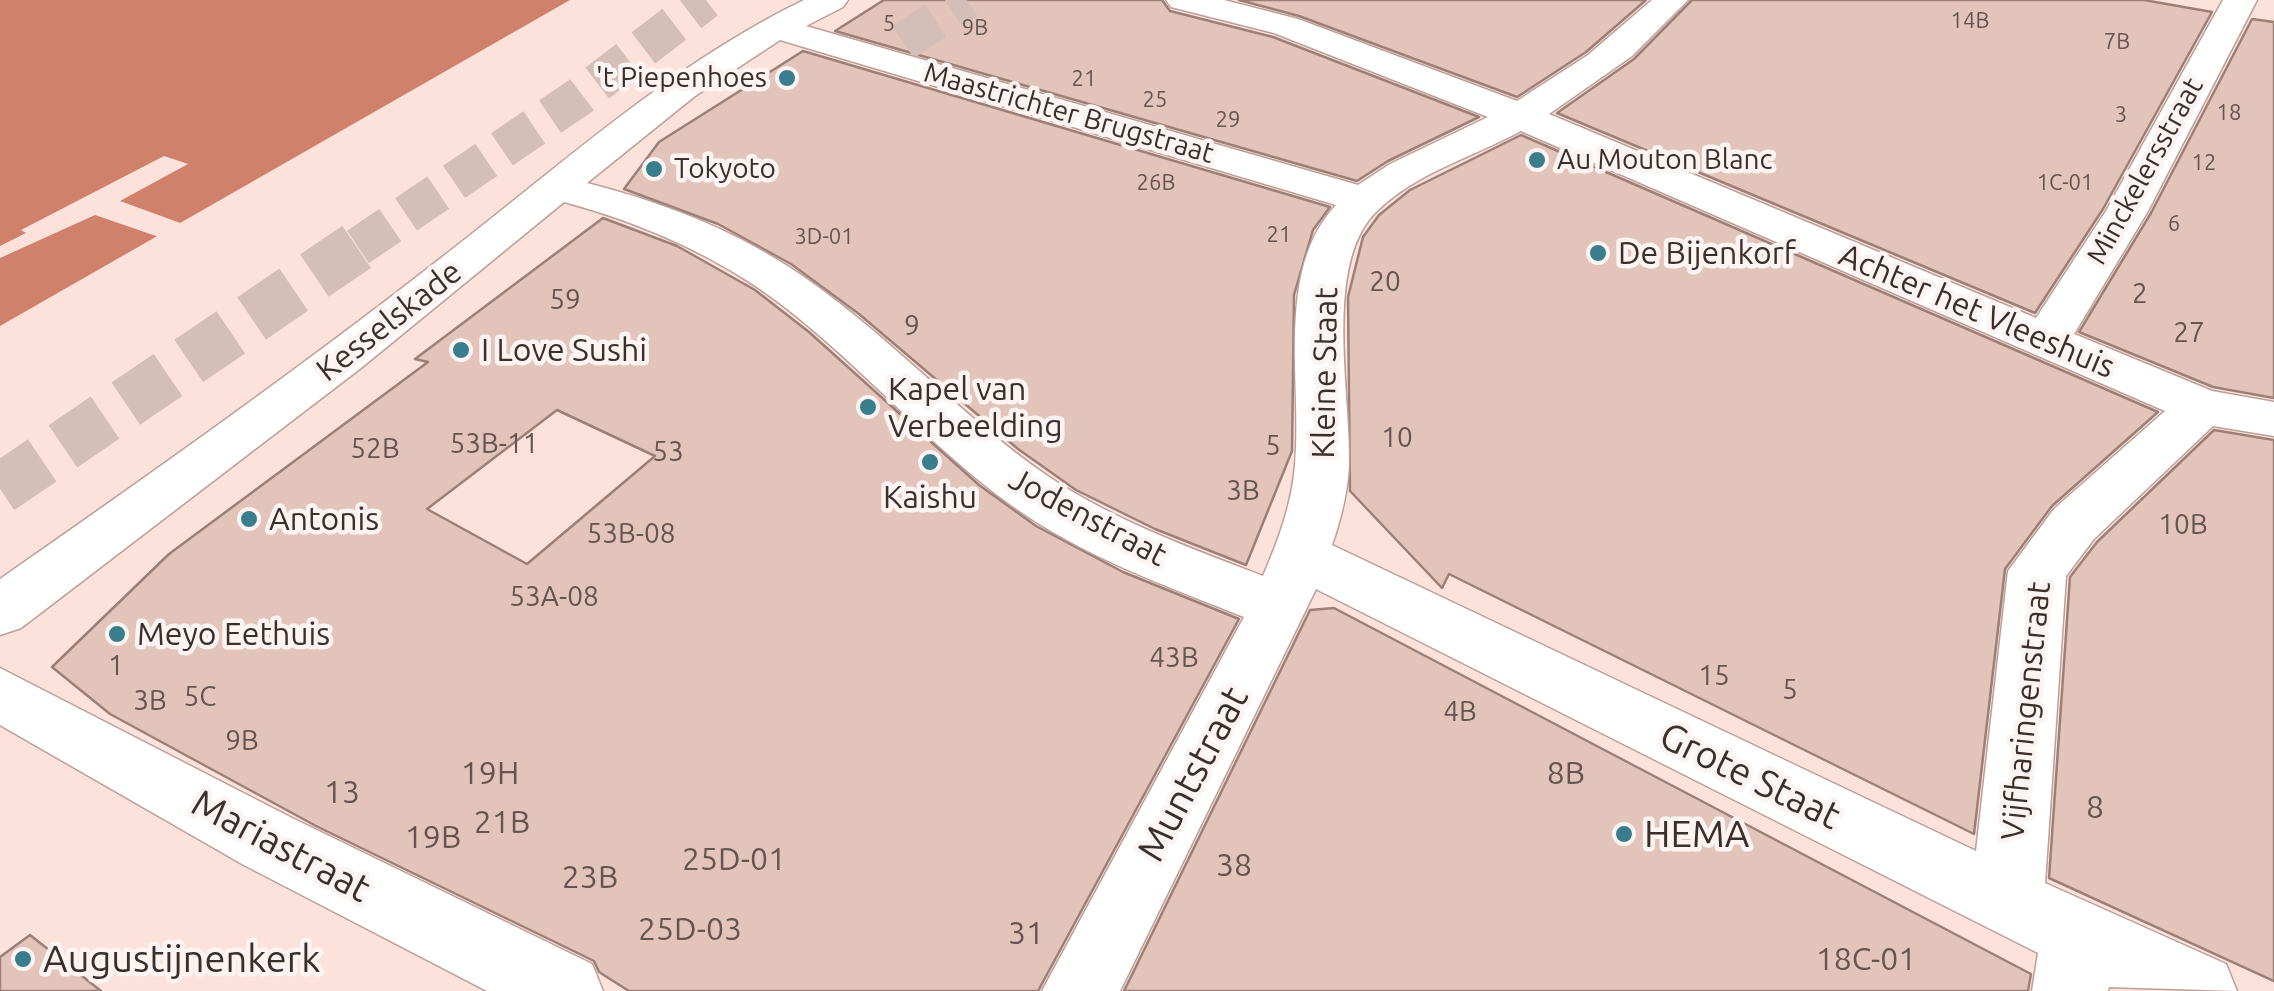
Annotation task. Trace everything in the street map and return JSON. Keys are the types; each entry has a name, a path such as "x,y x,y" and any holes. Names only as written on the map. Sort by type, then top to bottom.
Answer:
{"street":[{"name":"Kesselskade","path":"0,611 307,384 558,188 705,67 773,27 831,0"},
{"name":"Achter het Vleeshuis","path":"1183,0 1286,26 1520,116 2202,407 2274,418"},
{"path":"1286,26 1314,0"},
{"path":"1365,200 1425,163 1520,116 1612,53 1671,0"},
{"name":"Minckelersstraat","path":"2046,340 2127,211 2232,1"},
{"name":"Maastrichter Brugstraat","path":"773,27 891,50 1365,200"},
{"name":"Jodenstraat","path":"558,188 629,204 733,254 798,294 961,441 1036,496 1151,554 1292,581"},
{"name":"Kleine Staat","path":"1292,581 1325,468 1323,286 1331,248 1345,220 1365,200"},
{"name":"Vijfharingenstraat","path":"2007,902 2037,571 2074,524 2202,407"},
{"name":"Grote Staat","path":"1292,581 2007,902 2074,963 2199,991"},
{"name":"Muntstraat","path":"1080,991 1292,581"},
{"name":"Mariastraat","path":"0,694 267,841 565,991"}],"shaded area":[{"path":"0,0 570,0 0,326"}],"pier":[{"path":"164,156 188,164 120,201 183,224 159,237 95,215 0,258 0,246 26,233 21,230"}],"building":[{"path":"884,0 1162,0 1170,11 1273,37 1479,117 1388,161 1357,181 835,31"},
{"path":"1239,0 1646,0 1586,52 1517,97 1299,16"},
{"path":"1692,0 2144,0 2212,12 2103,209 2035,313 1557,113 1634,59"},
{"path":"2252,19 2274,22 2274,398 2213,387 2079,332 2151,213"},
{"path":"803,51 1330,207 1313,230 1294,295 1292,451 1246,565 1155,529 1076,490 1018,449 859,314 791,264 718,224 624,189 659,142"},
{"path":"1521,135 2158,412 2052,506 2005,569 1974,834 1449,574 1442,588 1350,491 1348,297 1363,237 1379,215 1410,190"},
{"path":"603,218 677,246 755,290 809,332 979,485 1036,526 1123,572 1239,619 1038,991 629,991 599,972 594,961 316,826 110,714 52,667 169,554 428,362 415,359","holes":["557,410 655,456 527,564 427,509"]},
{"path":"2214,430 2274,440 2274,981 2049,878 2070,577 2097,542"},
{"path":"1334,608 2031,974 2028,991 1124,991 1310,610"},
{"name":"Augustijnenkerk","path":"30,935 101,991 0,991 0,957"}],"tunnel":[{"path":"358,247 579,97 706,0"},
{"path":"903,42 967,0"},
{"path":"0,489 361,244"}],"place":[{"name":"'t Piepenhoes","path":"787,78"},
{"name":"Au Mouton Blanc","path":"1537,160"},
{"name":"Tokyoto","path":"654,169"},
{"name":"De Bijenkorf","path":"1598,253"},
{"name":"I Love Sushi","path":"461,350"},
{"name":"Kapel van Verbeelding","path":"868,407"},
{"name":"Kaishu","path":"930,462"},
{"name":"Antonis","path":"249,519"},
{"name":"Meyo Eethuis","path":"117,634"},
{"name":"HEMA","path":"1624,834"},
{"name":"Augustijnenkerk","path":"23,959"}]}
